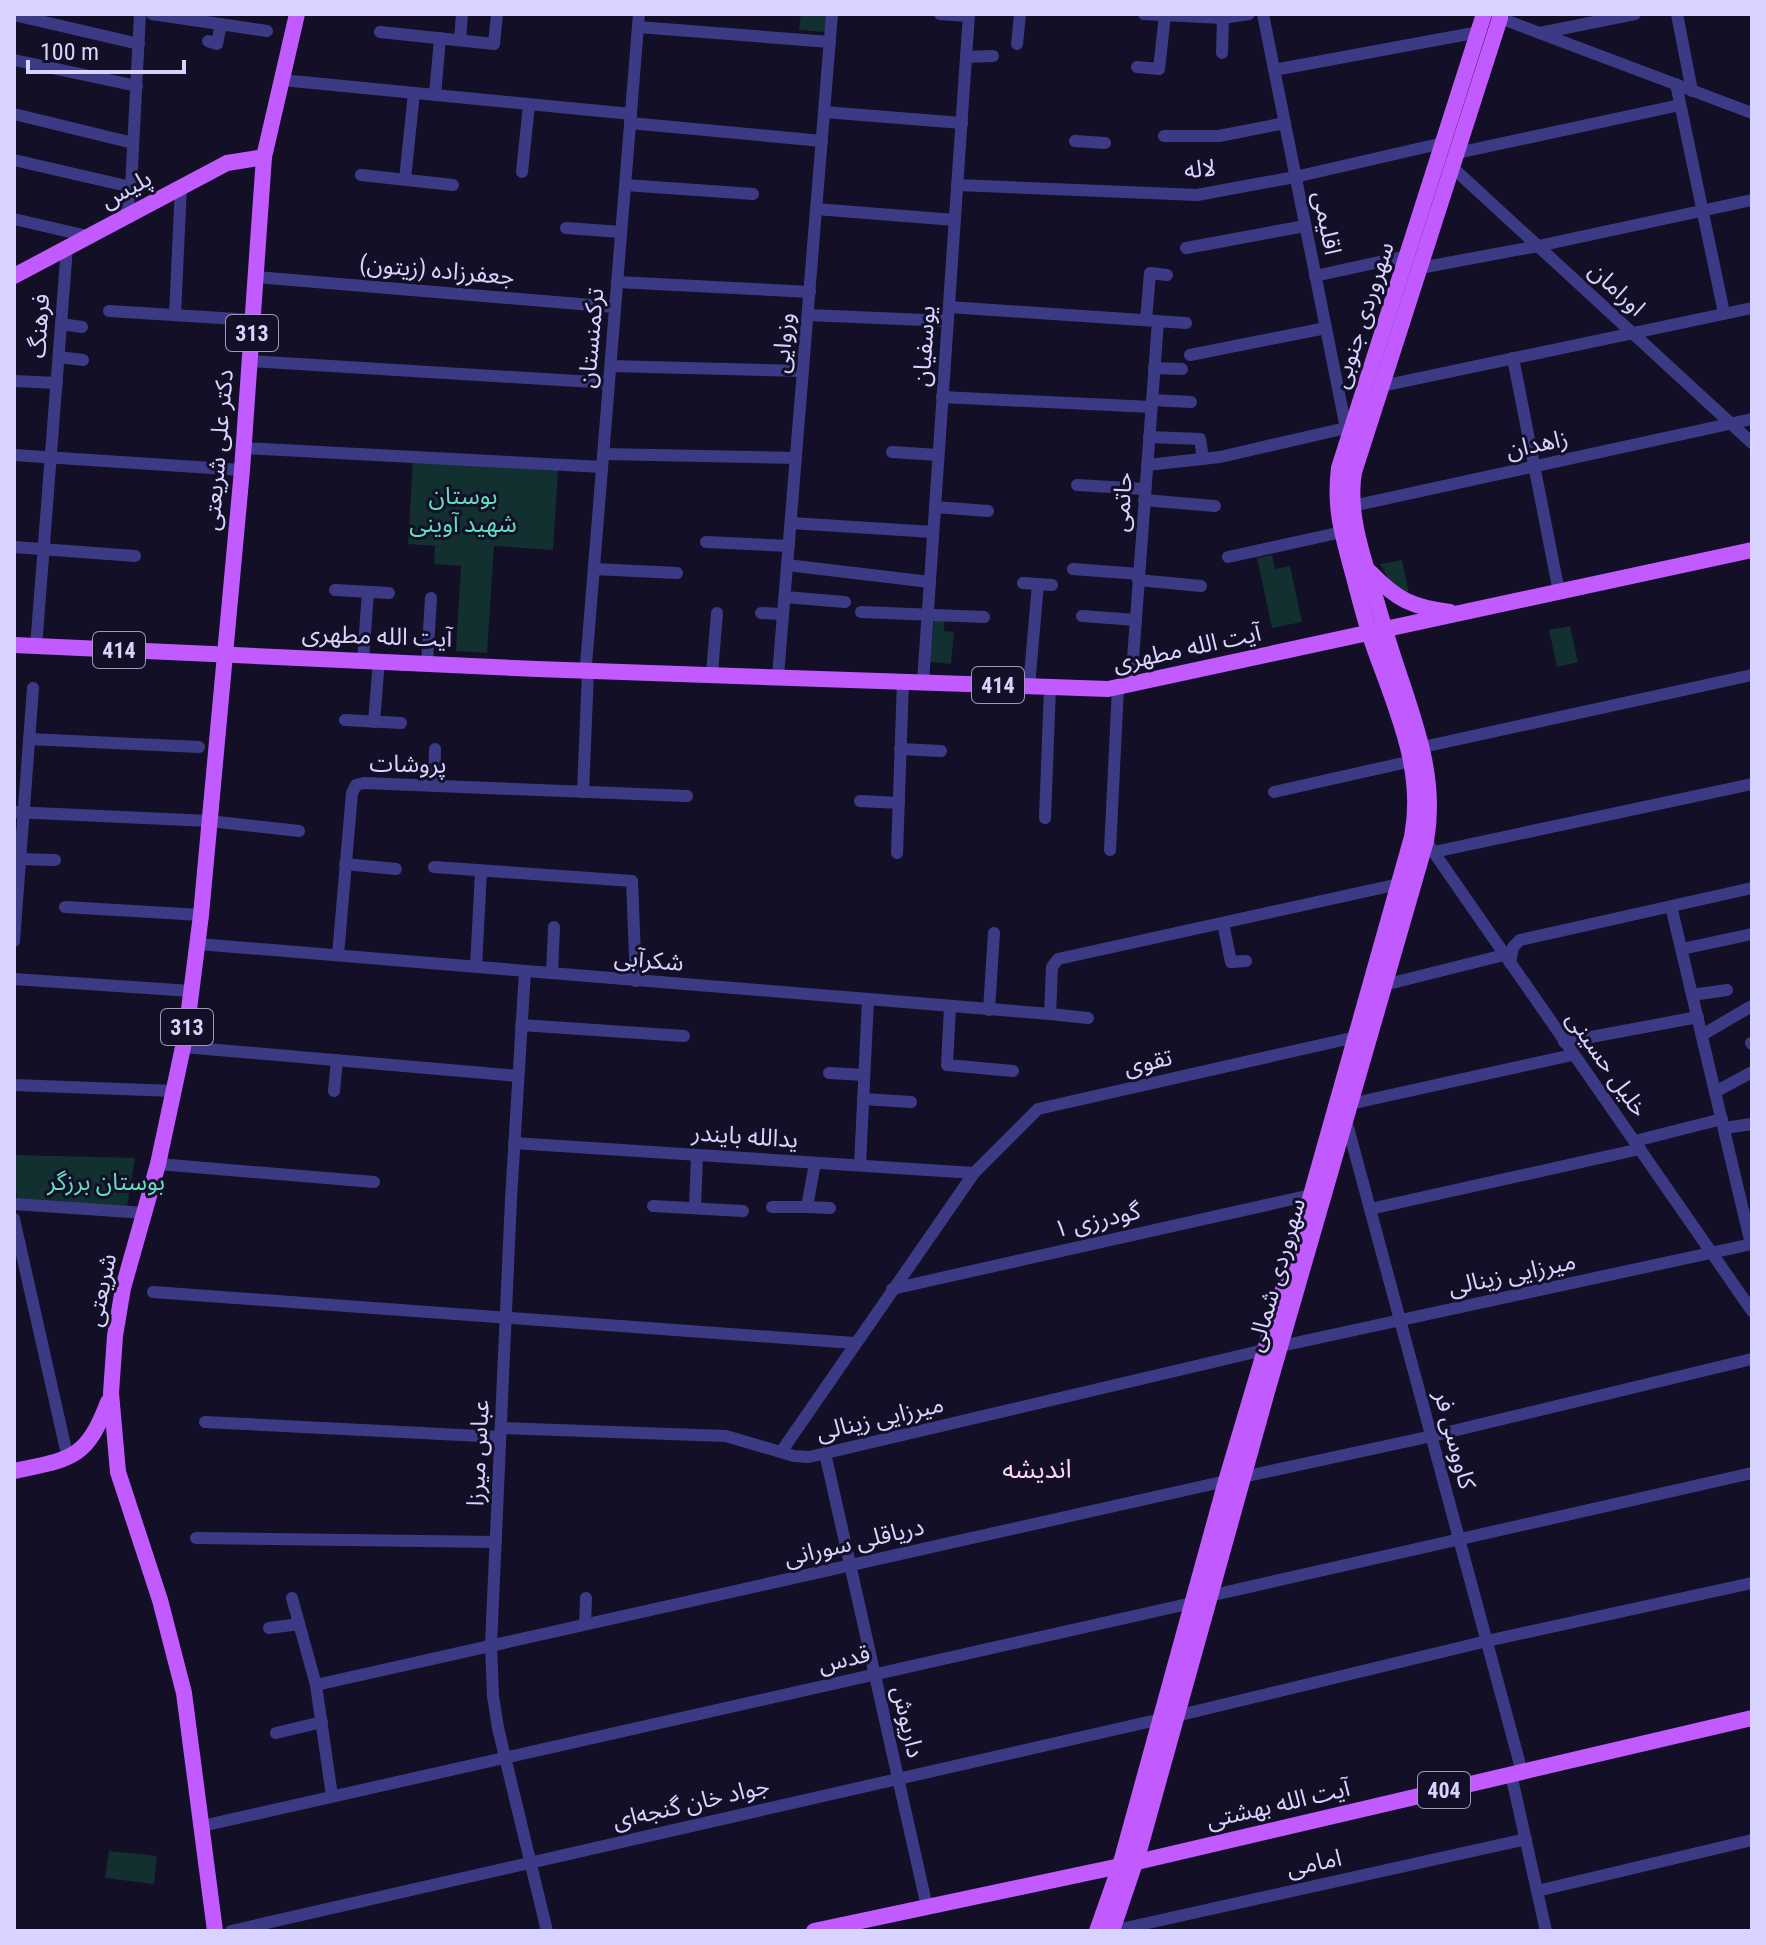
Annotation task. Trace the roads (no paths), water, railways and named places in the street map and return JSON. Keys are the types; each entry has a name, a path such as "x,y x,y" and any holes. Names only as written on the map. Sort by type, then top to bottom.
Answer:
{"main road":[{"name":"دکتر علی شریعتی","path":"224,654 242,470 264,157 297,14"},
{"name":"سهروردی جنوبی","path":"1376,636 1367,569 1352,506 1354,472 1374,384 1451,155 1479,32 1495,15"},
{"name":"سهروردی جنوبی","path":"1414,262 1495,15"},
{"name":"پلیس","path":"14,275 227,163 264,157"},
{"name":"سهروردی جنوبی","path":"1374,384 1347,434 1336,491 1342,532 1376,636"},
{"name":"آیت الله مطهری","path":"224,654 587,668 611,666 621,670 1050,687 1124,687 1376,636 1460,614 1752,550"},
{"path":"1367,569 1390,593 1406,603 1460,614"},
{"name":"سهروردی شمالی","path":"1112,1931 1168,1718 1209,1596 1384,985 1434,848 1423,747 1376,636"},
{"name":"سهروردی شمالی","path":"1168,1718 1192,1603 1356,1037 1415,819 1412,761 1376,636"},
{"name":"414","path":"21,646 224,654"},
{"name":"شریعتی","path":"215,1931 187,1710 175,1653 118,1472 111,1393 117,1318 158,1164 184,1047 201,915 224,654"},
{"path":"1264,1350 1281,1346"},
{"path":"14,1471 67,1460 74,1449 98,1428 111,1393"},
{"path":"14,1460 74,1449 102,1451 118,1472"},
{"name":"آیت الله بهشتی","path":"814,1931 1128,1864 1752,1718"},
{"name":"سهروردی شمالی","path":"1097,1931 1128,1864"}],"street":[{"path":"126,216 131,187 140,14"},
{"path":"152,14 267,31"},
{"path":"460,40 462,14"},
{"path":"380,32 494,44 497,14"},
{"name":"وزوایی","path":"778,676 832,14"},
{"path":"940,14 969,15"},
{"path":"1017,44 1020,14"},
{"path":"1144,14 1223,18 1249,14"},
{"name":"اقلیمی","path":"1263,14 1347,434"},
{"path":"1540,33 1635,14"},
{"path":"1677,14 1692,91"},
{"path":"14,15 139,44"},
{"name":"یوسفیان","path":"923,682 969,15"},
{"path":"1137,67 1159,69 1170,15"},
{"path":"1495,15 1752,113"},
{"path":"1222,53 1223,18"},
{"path":"639,20 830,42"},
{"name":"ترکمنستان","path":"587,668 639,20"},
{"path":"208,41 217,44 221,24"},
{"path":"1274,70 1479,32"},
{"path":"435,95 440,38"},
{"path":"966,57 993,56"},
{"path":"14,60 137,86"},
{"path":"282,80 529,105 822,141"},
{"path":"1676,84 1724,313"},
{"path":"405,179 414,93"},
{"path":"522,172 529,105"},
{"name":"لاله","path":"957,185 1197,195 1295,177 1451,155 1680,105"},
{"path":"824,112 962,123"},
{"path":"14,114 133,143"},
{"path":"1164,136 1219,136 1285,123"},
{"path":"1075,141 1105,143"},
{"name":"اورامان","path":"1451,155 1538,246 1752,443"},
{"path":"14,160 131,187"},
{"path":"361,175 453,185"},
{"path":"625,185 753,194"},
{"path":"175,315 181,186"},
{"path":"1315,276 1538,246 1752,200"},
{"path":"816,209 955,220"},
{"path":"14,219 87,236"},
{"path":"1186,248 1305,226"},
{"path":"566,228 621,232"},
{"name":"فرهنگ","path":"21,646 39,610 67,247"},
{"name":"حاتمی","path":"1110,850 1124,687 1136,620 1152,404 1154,368 1150,273 1167,275"},
{"name":"جعفرزاده (زیتون)","path":"256,277 615,307"},
{"path":"617,282 810,292"},
{"path":"949,307 1186,323"},
{"path":"1374,384 1752,308"},
{"path":"109,311 253,320"},
{"path":"808,315 948,321"},
{"path":"61,324 82,327"},
{"path":"1190,355 1326,328"},
{"path":"59,357 83,360"},
{"path":"1513,358 1559,592"},
{"path":"250,361 609,383"},
{"path":"611,366 803,371"},
{"path":"1154,368 1182,369"},
{"path":"14,381 57,383"},
{"path":"942,397 1152,404 1191,402"},
{"name":"زاهدان","path":"1352,506 1752,419"},
{"path":"1147,465 1203,459 1347,434"},
{"path":"1149,437 1200,439 1203,459"},
{"path":"243,448 603,461 796,458"},
{"path":"892,452 938,455"},
{"path":"14,455 242,470"},
{"path":"1077,485 1215,506"},
{"path":"935,507 988,511"},
{"path":"791,523 933,532"},
{"path":"1228,557 1342,532"},
{"path":"706,542 789,546"},
{"path":"14,547 135,556"},
{"path":"787,565 930,582"},
{"path":"594,569 677,573"},
{"path":"1073,569 1201,586"},
{"path":"1023,583 1052,585"},
{"path":"1029,686 1038,584"},
{"path":"335,590 389,593"},
{"path":"368,592 374,722"},
{"path":"785,597 845,602"},
{"path":"427,662 431,598"},
{"path":"24,608 39,610"},
{"path":"861,612 984,617"},
{"path":"712,673 717,613"},
{"path":"761,613 783,614"},
{"path":"1082,616 1136,620"},
{"path":"583,792 587,668"},
{"path":"1423,747 1752,675"},
{"path":"897,853 903,681"},
{"path":"1045,818 1050,687"},
{"path":"14,941 20,859 19,812 33,688"},
{"path":"345,720 401,723"},
{"path":"14,722 30,723"},
{"path":"29,739 199,747"},
{"path":"434,786 435,749"},
{"path":"900,749 941,751"},
{"path":"1274,792 1412,761"},
{"path":"1752,784 1434,848 1498,935 1509,940 1752,888"},
{"name":"پروشات","path":"338,955 352,793 356,785 687,796"},
{"path":"860,801 899,803"},
{"path":"19,812 209,821 299,831"},
{"name":"خلیل حسینی","path":"1434,848 1572,1055 1752,1311"},
{"path":"20,859 55,860"},
{"path":"345,864 396,869"},
{"path":"434,867 632,881 636,981"},
{"path":"476,967 481,871"},
{"path":"1050,1014 1052,967 1063,958 1399,884"},
{"path":"1671,906 1752,1244"},
{"path":"65,907 201,915"},
{"path":"1223,923 1231,962 1246,961"},
{"path":"552,973 554,927"},
{"path":"989,1010 994,933"},
{"path":"1682,949 1752,934"},
{"path":"1384,985 1507,959 1520,940"},
{"name":"شکرآبی","path":"198,944 1088,1018"},
{"name":"عباس میرزا","path":"525,971 491,1645 493,1696 505,1759 547,1931"},
{"path":"14,979 191,991"},
{"path":"1692,995 1727,990"},
{"path":"860,1165 868,1000"},
{"path":"950,1007 947,1065 1013,1071"},
{"path":"1702,1035 1750,1007"},
{"path":"1564,1042 1698,1017"},
{"path":"521,1025 684,1036"},
{"name":"تقوی","path":"781,1452 974,1173 1038,1109 1356,1037"},
{"path":"184,1047 518,1076"},
{"path":"1348,1112 1572,1055"},
{"path":"334,1091 337,1060"},
{"path":"1715,1092 1752,1072"},
{"path":"829,1073 864,1075"},
{"path":"14,1085 174,1091"},
{"path":"863,1099 911,1102"},
{"name":"کاووسی فر","path":"1348,1112 1370,1209 1487,1641 1517,1773 1526,1839 1546,1931"},
{"path":"1370,1209 1723,1124 1752,1124"},
{"name":"یدالله بایندر","path":"514,1143 974,1173"},
{"path":"695,1208 697,1155"},
{"path":"807,1207 815,1163"},
{"path":"158,1164 374,1182"},
{"name":"گودرزی ۱","path":"892,1289 1311,1195"},
{"path":"14,1204 145,1213"},
{"path":"653,1206 743,1211"},
{"path":"772,1207 830,1208"},
{"path":"14,1219 74,1449"},
{"name":"میرزایی زینالی","path":"1281,1346 1752,1244"},
{"path":"153,1292 854,1343"},
{"name":"میرزایی زینالی","path":"205,1422 500,1433 726,1436 794,1456 809,1457 1264,1350"},
{"path":"1243,1477 1432,1436 1752,1359"},
{"name":"داریوش","path":"825,1453 927,1907"},
{"path":"1209,1596 1752,1473"},
{"name":"دریاقلی سورانی","path":"316,1685 1226,1481"},
{"path":"196,1538 496,1542"},
{"name":"جواد خان گنجه‌ای","path":"231,1931 1168,1718 1487,1641 1752,1583"},
{"path":"292,1598 316,1685 332,1796"},
{"path":"585,1624 586,1598"},
{"name":"قدس","path":"202,1826 1192,1603"},
{"path":"269,1628 299,1624"},
{"path":"276,1733 322,1722"},
{"name":"امامی","path":"1112,1931 1526,1839"},
{"path":"1537,1891 1752,1840"}],"district":[{"name":"اندیشه","path":"1037,1469"}],"park label":[{"name":"بوستان شهید آوینی","path":"463,510"},
{"name":"بوستان برزگر","path":"106,1182"}]}
